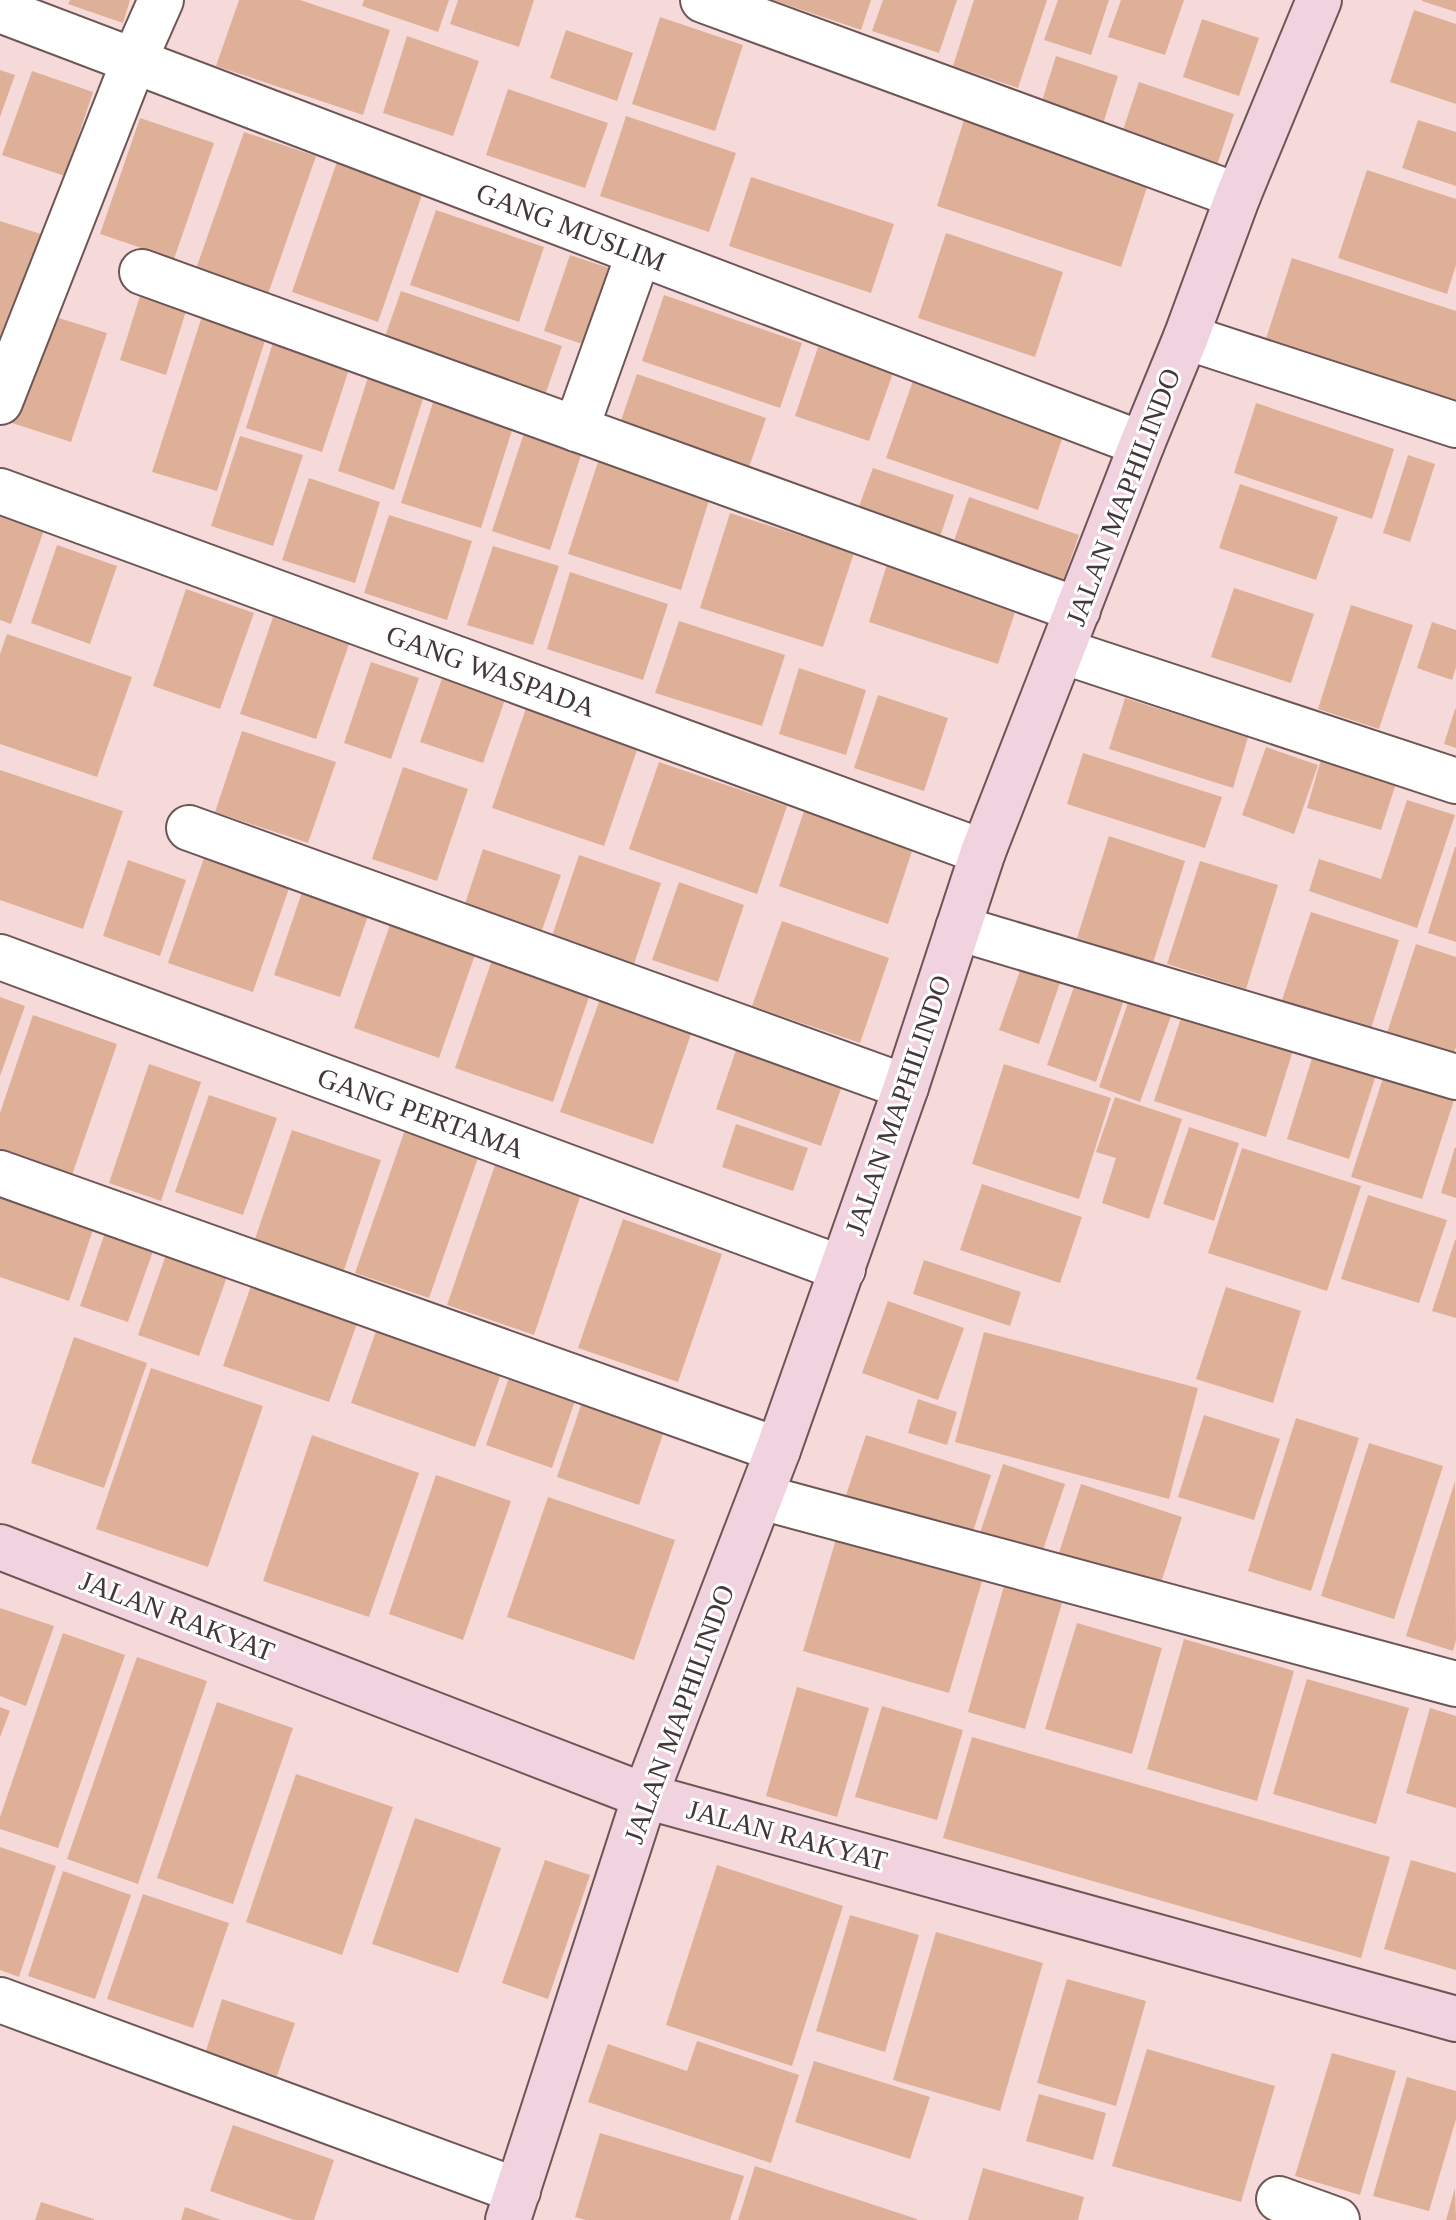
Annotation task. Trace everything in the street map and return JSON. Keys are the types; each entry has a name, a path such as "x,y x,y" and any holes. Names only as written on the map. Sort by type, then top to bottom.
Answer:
{"street":[{"path":"0,402 161,0"},
{"path":"703,0 1238,196"},
{"name":"JALAN MAPHILINDO","path":"513,2205 645,1796 761,1497 843,1269 983,852 1186,337 1238,196 1319,0"},
{"name":"GANG MUSLIM","path":"0,10 1142,444"},
{"path":"576,429 639,253"},
{"path":"142,272 1078,610"},
{"path":"1186,337 1456,425"},
{"name":"GANG WASPADA","path":"0,491 983,852"},
{"path":"1062,651 1456,781"},
{"path":"189,828 906,1087"},
{"path":"958,928 1456,1077"},
{"name":"GANG PERTAMA","path":"0,957 843,1269"},
{"path":"0,1173 778,1450"},
{"path":"761,1497 1456,1684"},
{"name":"JALAN RAKYAT","path":"0,1547 645,1796 1456,2019"},
{"path":"0,2000 513,2205"},
{"path":"1279,2199 1337,2220"}],"building":[{"path":"70,0 130,0 123,23 68,4"},
{"path":"239,0 300,0 390,30 363,115 216,66"},
{"path":"364,0 449,0 438,32 362,6"},
{"path":"458,0 534,0 519,47 450,24"},
{"path":"773,0 871,0 861,30"},
{"path":"883,0 957,0 939,53 872,31"},
{"path":"974,0 1047,0 1018,88 953,66"},
{"path":"1058,0 1109,0 1091,55 1044,40"},
{"path":"1121,0 1184,0 1165,55 1108,37"},
{"path":"1422,0 1456,0 1456,12 1422,1"},
{"path":"1414,10 1456,24 1456,104 1390,82"},
{"path":"660,17 743,45 715,131 632,104"},
{"path":"1202,19 1259,38 1239,96 1183,77"},
{"path":"566,30 633,53 617,101 550,78"},
{"path":"407,36 479,61 453,136 383,113"},
{"path":"1056,56 1118,76 1103,124 1041,104"},
{"path":"0,70 15,75 0,117"},
{"path":"32,71 93,92 65,176 2,155"},
{"path":"1139,82 1234,114 1216,168 1121,136"},
{"path":"508,89 608,123 585,188 486,155"},
{"path":"626,116 736,153 709,232 600,196"},
{"path":"140,118 214,143 174,259 100,234"},
{"path":"964,120 1149,181 1121,267 937,206"},
{"path":"1418,120 1456,132 1456,186 1402,168"},
{"path":"244,132 316,156 268,294 196,269"},
{"path":"339,156 425,186 378,322 292,292"},
{"path":"1367,170 1456,199 1456,265 1447,294 1338,258"},
{"path":"751,177 894,224 871,293 729,246"},
{"path":"436,210 544,247 519,322 410,285"},
{"path":"0,221 41,234 1,359 0,359"},
{"path":"946,233 1063,272 1035,357 918,318"},
{"path":"570,255 612,269 585,345 544,331"},
{"path":"1292,258 1456,311 1456,411 1263,348"},
{"path":"401,291 562,346 542,404 381,348"},
{"path":"664,295 802,343 780,408 642,361"},
{"path":"140,296 186,311 166,375 120,360"},
{"path":"205,307 269,328 217,491 152,472"},
{"path":"43,313 107,333 71,442 9,422"},
{"path":"276,333 353,357 322,452 246,428"},
{"path":"818,347 893,373 869,441 795,416"},
{"path":"371,368 427,386 394,490 338,471"},
{"path":"637,374 766,418 747,473 618,429"},
{"path":"915,375 1066,427 1038,510 886,458"},
{"path":"436,393 516,418 481,528 401,503"},
{"path":"1256,403 1394,449 1372,519 1234,473"},
{"path":"524,433 582,452 550,550 492,531"},
{"path":"240,436 303,455 273,546 211,526"},
{"path":"1408,455 1435,464 1410,542 1383,533"},
{"path":"598,462 710,497 681,590 568,554"},
{"path":"873,468 954,495 939,540 857,512"},
{"path":"309,478 380,502 355,583 282,560"},
{"path":"1240,484 1338,517 1316,580 1219,548"},
{"path":"969,497 1079,535 1063,581 953,544"},
{"path":"0,512 45,527 11,624 0,620"},
{"path":"730,513 854,553 823,647 700,608"},
{"path":"389,515 472,541 447,620 364,593"},
{"path":"57,545 117,566 90,644 31,623"},
{"path":"493,546 559,566 533,645 467,625"},
{"path":"889,558 1019,600 998,664 869,622"},
{"path":"570,572 668,604 643,680 547,649"},
{"path":"1234,588 1314,614 1291,683 1211,657"},
{"path":"186,589 254,613 220,709 153,686"},
{"path":"1351,605 1413,625 1379,729 1318,709"},
{"path":"273,617 349,644 316,739 240,714"},
{"path":"679,621 785,655 762,726 655,693"},
{"path":"1432,622 1456,630 1456,667 1452,680 1417,668"},
{"path":"7,634 132,677 97,777 0,744 0,654"},
{"path":"371,662 419,678 391,759 344,743"},
{"path":"446,667 509,688 483,763 420,742"},
{"path":"799,668 866,690 846,755 779,734"},
{"path":"878,695 948,718 924,791 854,768"},
{"path":"1125,698 1248,737 1233,788 1109,749"},
{"path":"526,708 638,747 604,846 492,808"},
{"path":"1456,709 1456,748 1444,744"},
{"path":"242,731 336,762 308,843 215,812"},
{"path":"1266,747 1318,765 1294,834 1242,815"},
{"path":"1083,753 1222,797 1205,848 1067,804"},
{"path":"1322,756 1398,777 1381,830 1307,808"},
{"path":"659,762 787,806 757,894 629,849"},
{"path":"403,767 468,789 437,881 372,859"},
{"path":"0,770 123,811 83,929 0,900"},
{"path":"1407,800 1455,815 1417,928 1309,891 1319,859 1381,879"},
{"path":"804,811 913,848 888,924 779,886"},
{"path":"1109,836 1185,861 1153,963 1077,938"},
{"path":"208,846 294,874 253,992 168,963"},
{"path":"1456,847 1456,942 1428,933"},
{"path":"483,849 561,875 542,930 465,904"},
{"path":"579,855 661,883 632,970 550,942"},
{"path":"128,860 186,880 160,956 103,936"},
{"path":"1200,861 1278,885 1246,989 1167,964"},
{"path":"679,882 744,905 718,982 652,960"},
{"path":"304,886 370,910 340,997 274,975"},
{"path":"1311,912 1399,940 1369,1035 1280,1006"},
{"path":"393,916 478,946 439,1058 354,1028"},
{"path":"782,921 889,958 860,1043 752,1006"},
{"path":"1416,944 1456,957 1456,1047 1452,1058 1386,1036"},
{"path":"1027,951 1066,965 1039,1044 999,1030"},
{"path":"493,957 591,991 553,1102 455,1068"},
{"path":"1079,972 1128,988 1096,1082 1047,1065"},
{"path":"1132,991 1175,1005 1140,1102 1099,1087"},
{"path":"0,997 25,1006 0,1076"},
{"path":"600,999 692,1031 653,1144 560,1112"},
{"path":"1184,1009 1295,1044 1266,1137 1154,1101"},
{"path":"33,1015 117,1044 71,1178 0,1154 0,1113"},
{"path":"736,1050 842,1086 821,1146 716,1109"},
{"path":"1313,1055 1376,1075 1349,1159 1287,1139"},
{"path":"149,1064 201,1082 161,1201 109,1183"},
{"path":"1004,1064 1111,1098 1079,1199 972,1164"},
{"path":"1384,1075 1455,1097 1422,1199 1351,1177"},
{"path":"209,1095 277,1118 243,1215 175,1192"},
{"path":"1115,1097 1182,1119 1149,1219 1102,1203 1116,1158 1096,1152"},
{"path":"736,1124 808,1148 793,1191 722,1167"},
{"path":"406,1127 480,1152 429,1298 355,1273"},
{"path":"1189,1127 1239,1143 1214,1221 1163,1204"},
{"path":"292,1130 381,1160 344,1270 255,1239"},
{"path":"1242,1148 1361,1186 1327,1291 1208,1253"},
{"path":"1456,1148 1456,1198 1441,1193"},
{"path":"496,1162 582,1191 534,1335 447,1305"},
{"path":"0,1181 98,1215 69,1301 0,1277"},
{"path":"982,1184 1082,1217 1060,1283 960,1250"},
{"path":"1368,1195 1447,1220 1419,1303 1341,1279"},
{"path":"110,1218 159,1234 128,1322 80,1306"},
{"path":"623,1219 722,1254 678,1382 578,1348"},
{"path":"1456,1240 1456,1318 1432,1311"},
{"path":"169,1246 230,1268 199,1356 138,1335"},
{"path":"924,1260 1021,1292 1010,1326 913,1294"},
{"path":"253,1280 359,1318 329,1402 223,1366"},
{"path":"1226,1287 1301,1311 1273,1403 1196,1379"},
{"path":"888,1301 964,1328 938,1400 862,1373"},
{"path":"377,1328 502,1371 475,1447 351,1403"},
{"path":"984,1332 1198,1388 1169,1499 955,1442"},
{"path":"74,1337 147,1363 104,1488 31,1463"},
{"path":"151,1368 263,1406 208,1567 96,1529"},
{"path":"512,1369 578,1392 552,1468 486,1445"},
{"path":"583,1399 665,1428 639,1505 557,1477"},
{"path":"918,1399 957,1412 947,1445 908,1433"},
{"path":"1204,1415 1280,1439 1254,1520 1178,1497"},
{"path":"1296,1418 1359,1438 1311,1591 1248,1571"},
{"path":"312,1435 419,1473 369,1617 263,1581"},
{"path":"866,1435 991,1475 970,1541 844,1501"},
{"path":"1369,1443 1443,1466 1394,1619 1321,1596"},
{"path":"1003,1464 1065,1484 1039,1562 977,1542"},
{"path":"436,1475 511,1501 463,1640 389,1614"},
{"path":"1455,1481 1456,1640 1453,1651 1406,1636"},
{"path":"1081,1484 1182,1517 1159,1589 1058,1556"},
{"path":"548,1497 675,1540 634,1660 507,1617"},
{"path":"836,1539 982,1581 949,1693 803,1651"},
{"path":"1004,1586 1062,1603 1025,1729 968,1712"},
{"path":"0,1608 54,1626 26,1706 0,1696"},
{"path":"1077,1623 1162,1648 1132,1754 1045,1729"},
{"path":"63,1633 125,1655 58,1848 0,1829 0,1817"},
{"path":"1184,1639 1294,1671 1257,1801 1147,1769"},
{"path":"137,1657 207,1681 138,1884 67,1859"},
{"path":"1307,1679 1409,1708 1376,1824 1273,1794"},
{"path":"797,1687 869,1708 837,1817 766,1796"},
{"path":"217,1702 293,1728 233,1904 157,1878"},
{"path":"882,1706 963,1730 937,1820 855,1797"},
{"path":"0,1707 10,1711 0,1737"},
{"path":"1430,1708 1456,1716 1456,1808 1406,1793"},
{"path":"972,1737 1390,1857 1361,1958 943,1838"},
{"path":"296,1774 393,1807 342,1955 246,1922"},
{"path":"415,1818 501,1848 458,1973 372,1944"},
{"path":"0,1847 56,1866 19,1977 0,1970"},
{"path":"545,1860 590,1875 548,1999 502,1983"},
{"path":"1411,1860 1456,1873 1456,1970 1384,1949"},
{"path":"717,1865 843,1906 792,2066 666,2025"},
{"path":"63,1871 131,1895 95,1999 28,1976"},
{"path":"143,1894 229,1923 193,2028 107,1999"},
{"path":"850,1915 919,1935 885,2052 816,2031"},
{"path":"936,1932 1043,1963 1000,2111 893,2080"},
{"path":"1067,1979 1146,2001 1116,2106 1037,2083"},
{"path":"222,1999 295,2023 277,2076 206,2051"},
{"path":"697,2041 799,2075 771,2163 588,2102 608,2044 687,2071"},
{"path":"1147,2049 1275,2086 1241,2202 1112,2166"},
{"path":"1332,2053 1396,2071 1360,2195 1295,2176"},
{"path":"814,2061 930,2097 910,2159 795,2122"},
{"path":"1407,2077 1456,2091 1456,2119 1429,2211 1373,2196"},
{"path":"1039,2094 1106,2113 1093,2160 1026,2141"},
{"path":"233,2125 334,2160 314,2220 294,2220 210,2191"},
{"path":"600,2133 744,2176 730,2220 586,2220 575,2217"},
{"path":"755,2166 917,2219 917,2220 738,2220"},
{"path":"983,2168 1084,2197 1078,2220 968,2220"},
{"path":"1455,2188 1456,2220 1446,2220"},
{"path":"41,2202 94,2219 94,2220 35,2220"},
{"path":"185,2207 221,2220 181,2220"}]}
